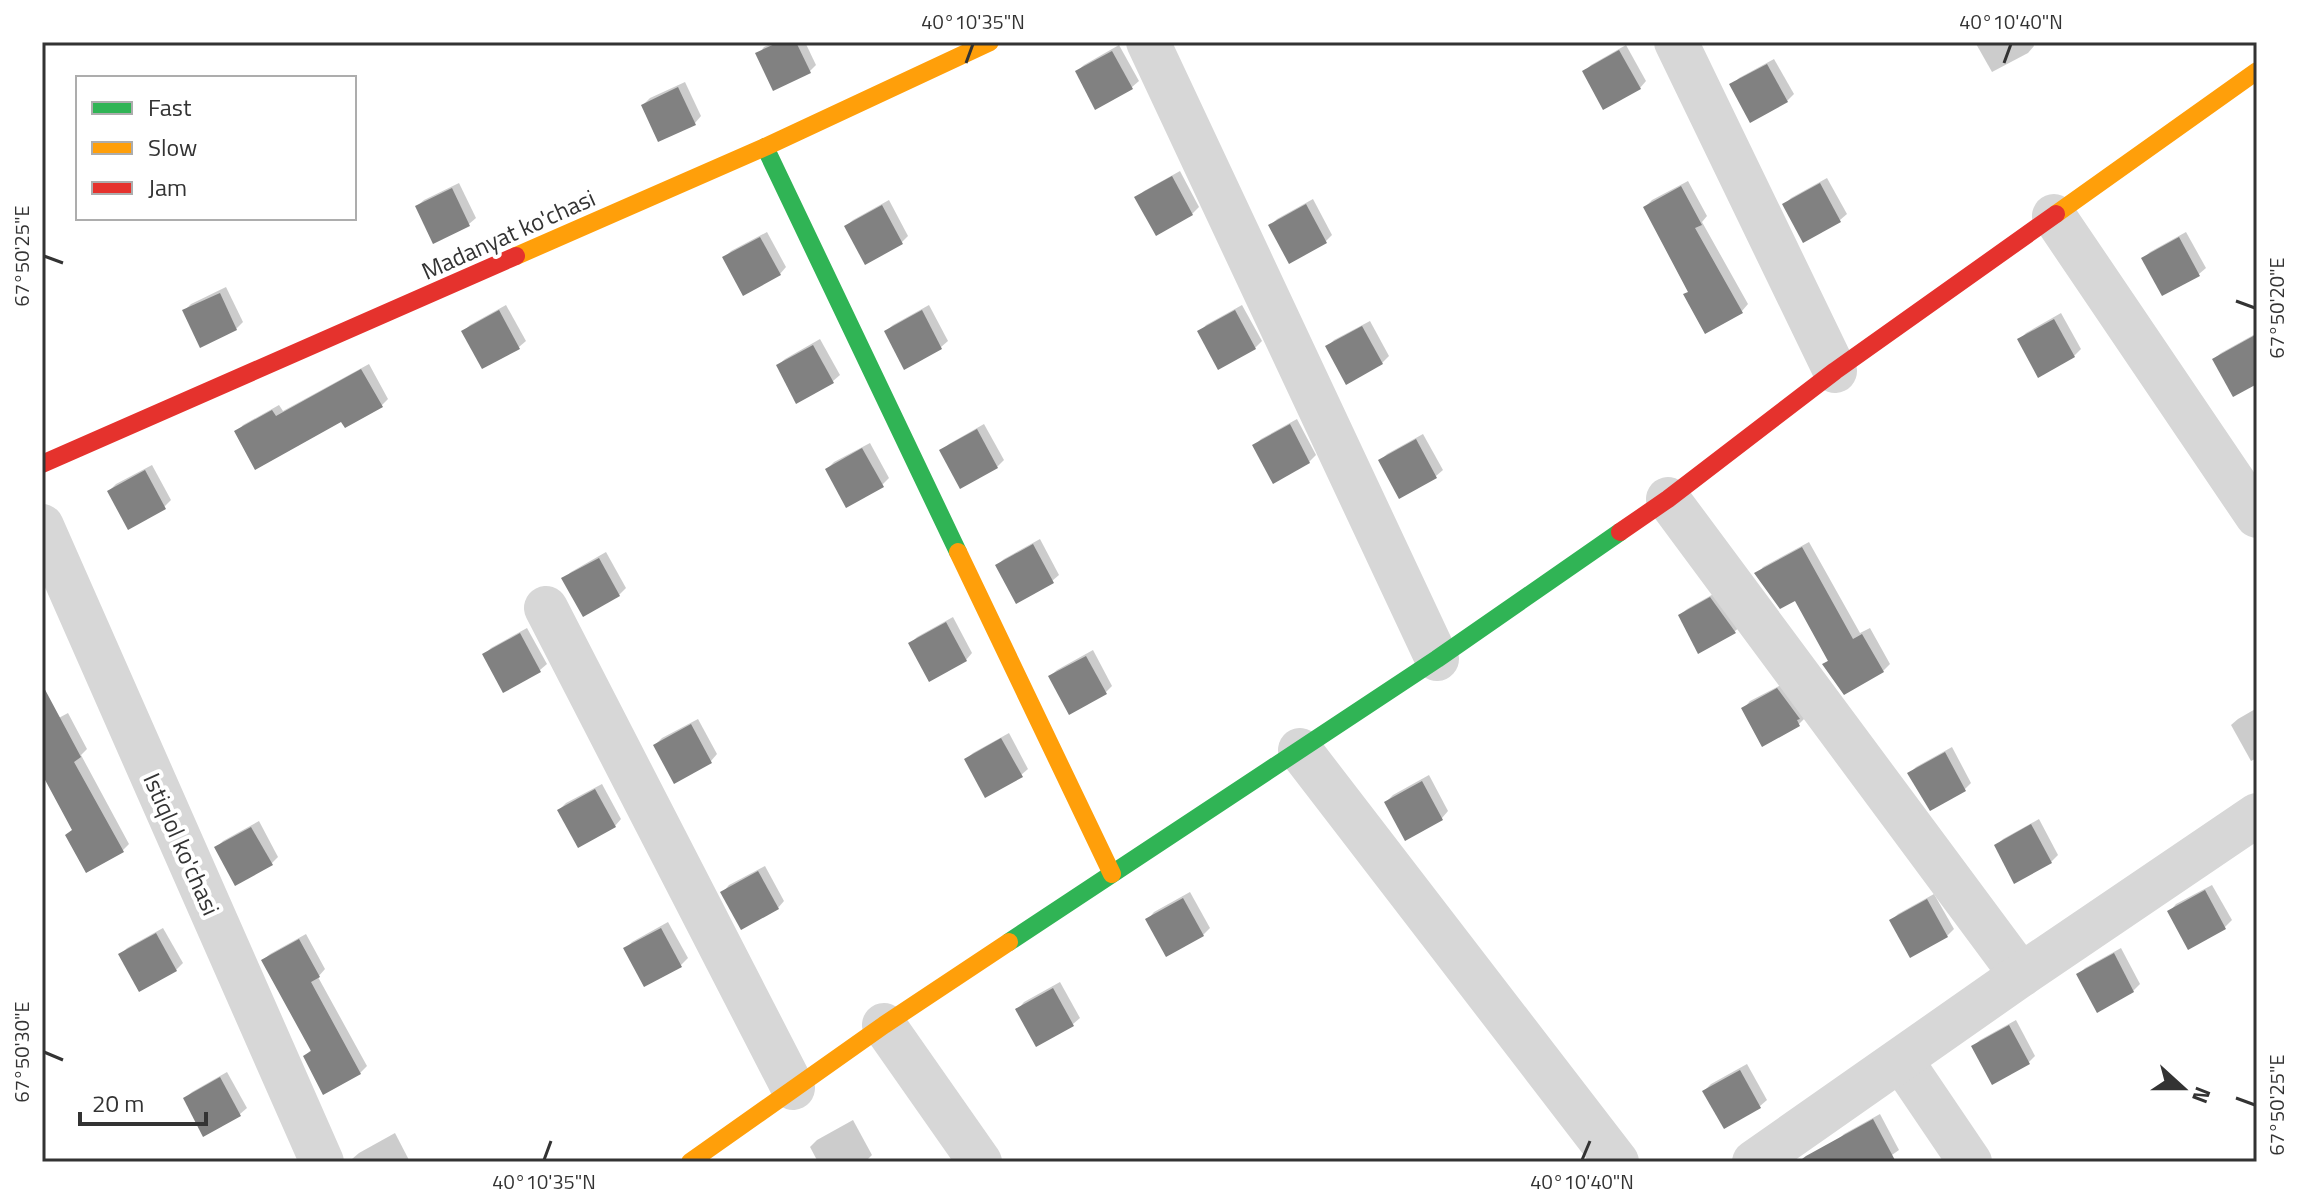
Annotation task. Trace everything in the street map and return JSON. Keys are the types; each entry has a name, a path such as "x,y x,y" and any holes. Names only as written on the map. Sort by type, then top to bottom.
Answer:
{"street":[{"name":"Madanyat ko'chasi","path":"42,464 765,147 990,42"},
{"path":"1148,42 1437,659"},
{"path":"1676,42 1835,371"},
{"path":"690,1162 884,1025 1437,659 1668,499 1835,371 2257,71"},
{"path":"765,147 1112,874"},
{"path":"2054,216 2257,516"},
{"path":"1668,499 2021,975"},
{"name":"Istiqlol ko'chasi","path":"42,526 322,1162"},
{"path":"546,608 793,1088"},
{"path":"1300,750 1617,1162"},
{"path":"1754,1162 2257,815"},
{"path":"884,1025 980,1162"},
{"path":"1901,1060 1970,1162"}],"building":[{"path":"779,42 796,42 811,73 773,91 755,53"},
{"path":"1619,50 1641,89 1603,110 1582,71"},
{"path":"1112,51 1133,89 1095,110 1075,71"},
{"path":"1767,64 1788,102 1750,123 1729,84"},
{"path":"678,87 696,125 658,142 641,105"},
{"path":"1172,176 1193,215 1156,236 1134,197"},
{"path":"1820,183 1841,222 1803,243 1782,204"},
{"path":"1681,186 1702,225 1695,228 1743,313 1705,334 1683,294 1688,292 1643,207"},
{"path":"452,188 470,226 433,244 415,206"},
{"path":"1306,204 1327,243 1289,264 1268,225"},
{"path":"882,205 903,244 865,265 844,226"},
{"path":"760,237 781,275 743,296 722,257"},
{"path":"2179,237 2200,276 2162,296 2141,258"},
{"path":"220,293 237,330 200,348 182,310"},
{"path":"499,310 520,349 482,369 461,331"},
{"path":"922,310 942,349 904,370 884,331"},
{"path":"1235,310 1256,349 1218,370 1197,331"},
{"path":"2054,319 2075,357 2038,378 2017,339"},
{"path":"1362,326 1383,364 1346,385 1325,346"},
{"path":"2257,334 2257,384 2233,397 2212,359"},
{"path":"813,345 834,383 796,404 776,365"},
{"path":"361,369 383,407 345,428 341,422 255,470 234,431 272,410 276,416"},
{"path":"1290,424 1310,463 1273,484 1252,445"},
{"path":"977,429 998,468 960,489 939,450"},
{"path":"1416,439 1437,478 1399,499 1378,460"},
{"path":"862,448 884,487 846,508 825,469"},
{"path":"145,470 166,509 128,530 107,491"},
{"path":"1033,544 1054,583 1016,604 995,565"},
{"path":"1802,547 1853,639 1862,634 1884,672 1844,695 1822,664 1828,661 1795,601 1780,609 1754,573"},
{"path":"599,558 620,596 583,617 561,578"},
{"path":"1710,597 1736,633 1698,654 1678,615"},
{"path":"946,622 967,661 929,682 908,643"},
{"path":"520,633 541,672 503,693 482,654"},
{"path":"1086,656 1107,694 1069,715 1048,676"},
{"path":"42,684 81,757 74,762 124,852 86,873 65,835 72,830 42,779"},
{"path":"1777,688 1800,719 1797,720 1800,726 1762,747 1741,708"},
{"path":"691,724 712,763 674,784 653,745"},
{"path":"1001,738 1023,777 985,798 964,759"},
{"path":"1945,752 1966,791 1930,811 1907,773"},
{"path":"1422,781 1443,820 1405,841 1384,802"},
{"path":"595,789 616,827 578,848 557,810"},
{"path":"2031,824 2052,863 2014,884 1994,845"},
{"path":"251,827 273,865 235,886 214,847"},
{"path":"758,871 779,909 741,930 720,892"},
{"path":"2205,890 2226,929 2188,950 2167,911"},
{"path":"1183,898 1204,936 1166,957 1145,919"},
{"path":"1927,899 1948,937 1910,958 1889,920"},
{"path":"661,928 682,967 644,987 623,948"},
{"path":"156,933 177,971 139,992 118,954"},
{"path":"299,939 320,977 311,982 361,1074 323,1095 303,1056 311,1051 261,960"},
{"path":"2114,953 2134,992 2097,1013 2076,974"},
{"path":"1053,988 1074,1026 1036,1047 1015,1009"},
{"path":"2009,1025 2030,1064 1992,1085 1971,1046"},
{"path":"1740,1070 1761,1108 1724,1129 1702,1091"},
{"path":"220,1077 241,1116 203,1137 183,1098"},
{"path":"1873,1119 1896,1162 1798,1162 1806,1156"}],"traffic: fast":[{"path":"765,147 958,552"},
{"path":"1009,942 1437,659 1620,532"}],"traffic: slow":[{"path":"516,256 765,147 990,42"},
{"path":"2056,214 2257,71"},
{"path":"958,552 1112,874"},
{"path":"690,1162 884,1025 1009,942"}],"traffic: jam":[{"path":"1620,532 1835,371 2056,214"},
{"path":"42,464 516,256"}]}
